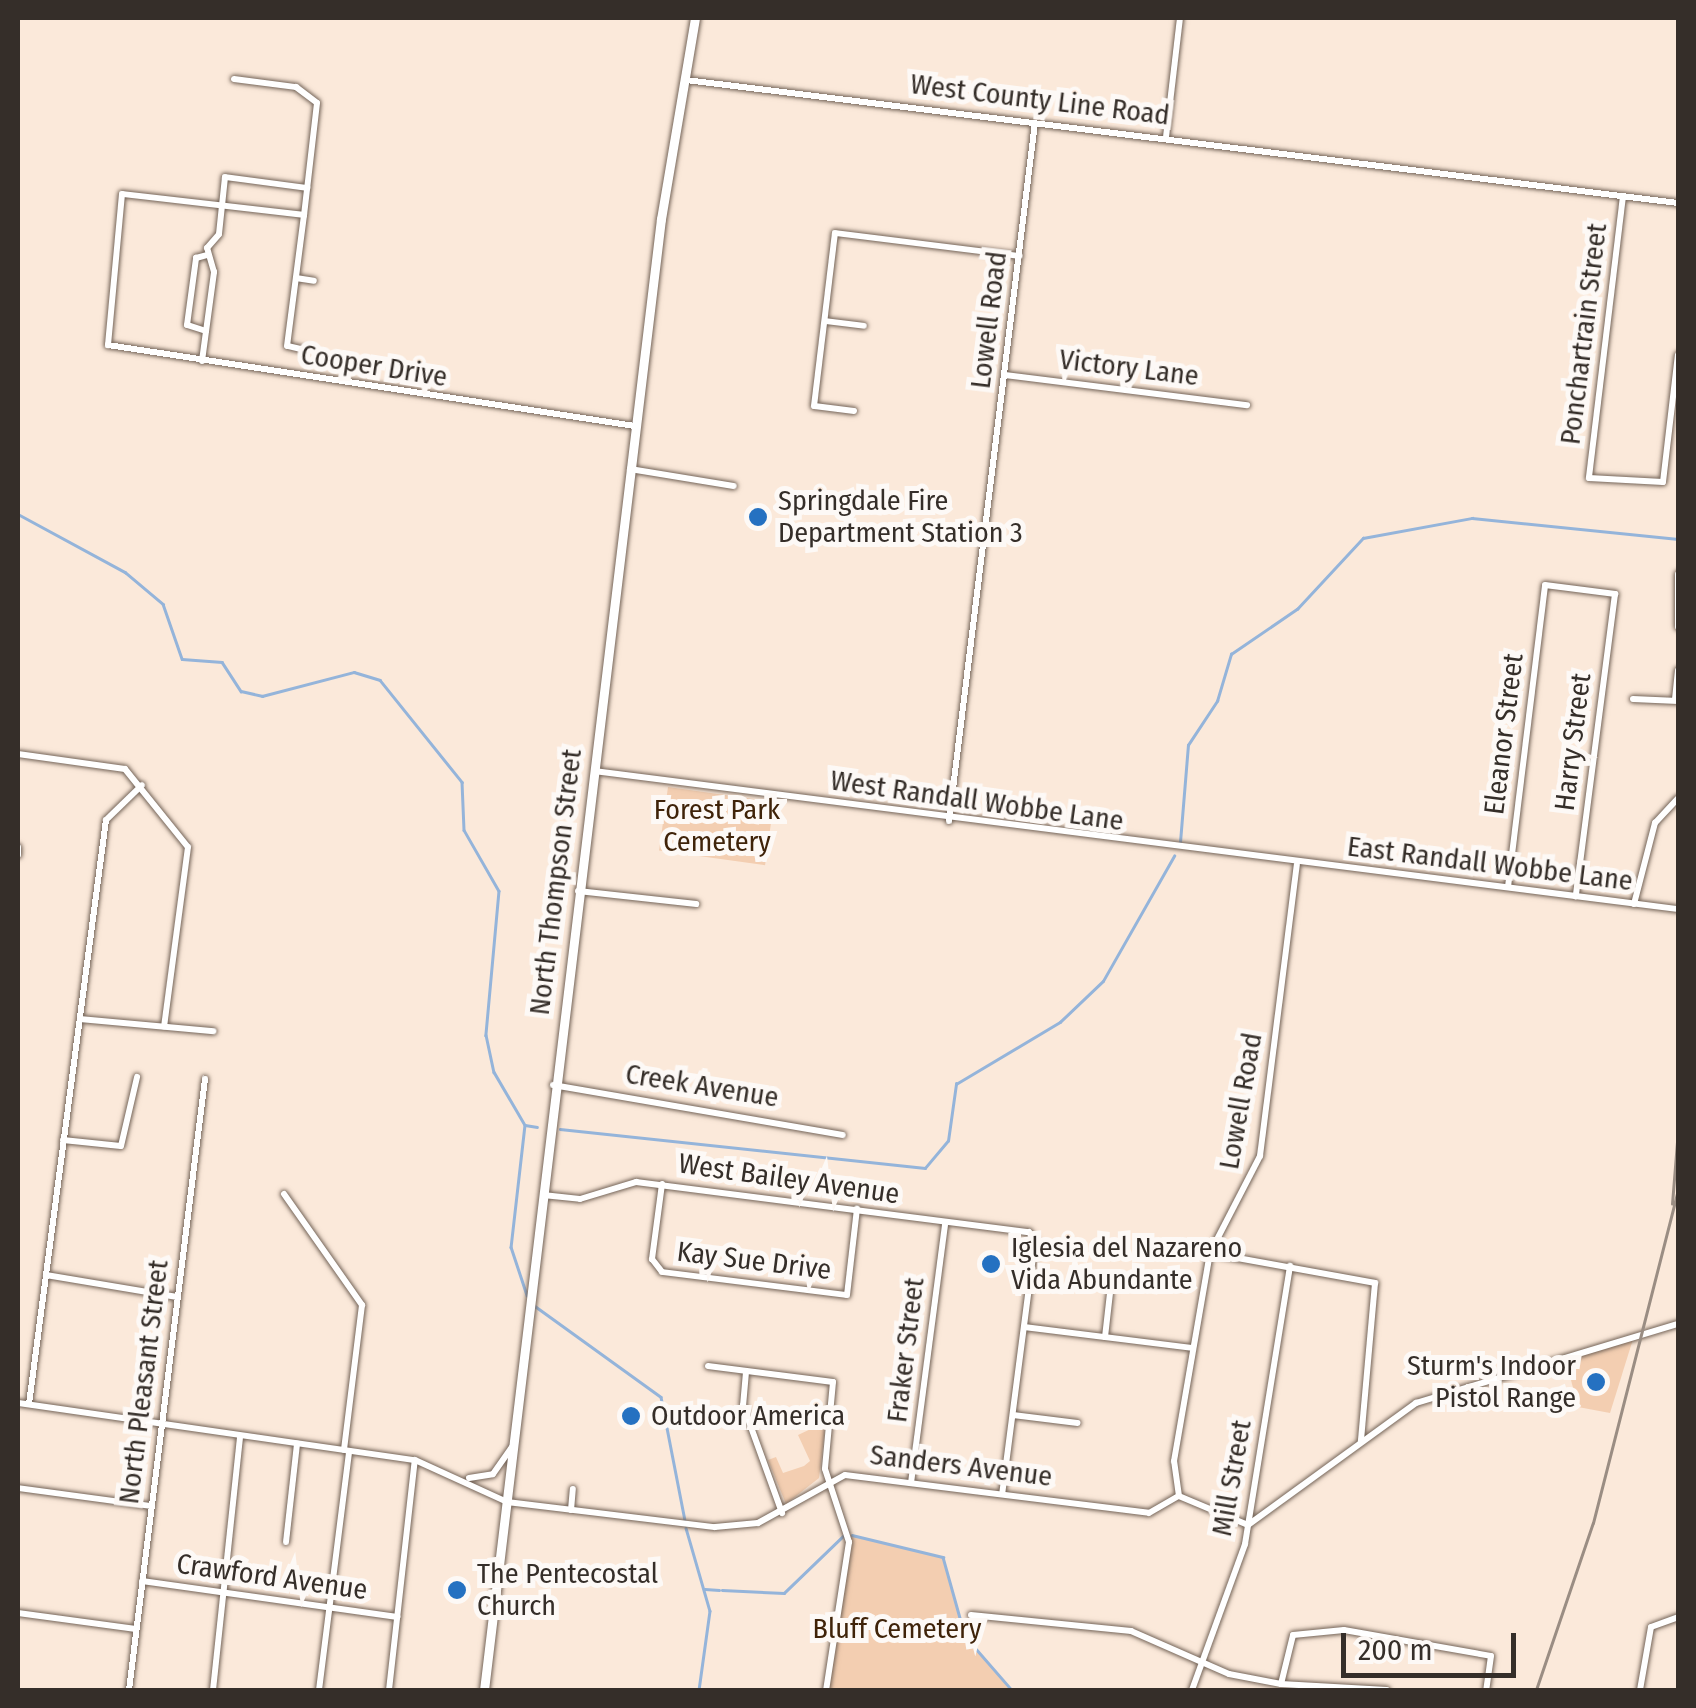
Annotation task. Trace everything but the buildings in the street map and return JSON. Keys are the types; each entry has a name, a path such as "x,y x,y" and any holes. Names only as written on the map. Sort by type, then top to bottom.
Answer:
{"main road":[{"name":"North Thompson Street","path":"484,1690 576,890 635,426 695,18"}],"street":[{"path":"1166,137 1180,18"},
{"path":"234,78 296,87 318,103 287,346 305,350"},
{"name":"West County Line Road","path":"686,80 1678,203"},
{"name":"Lowell Road","path":"949,821 1035,122"},
{"path":"202,361 214,272 206,255 222,205 225,177 308,188"},
{"name":"Cooper Drive","path":"222,205 122,194 108,345 635,426"},
{"name":"Ponchartrain Street","path":"1623,196 1589,478 1663,482 1678,355"},
{"path":"222,205 304,215"},
{"path":"854,411 814,406 836,232 1020,256"},
{"path":"206,255 196,258 187,325 206,331"},
{"path":"296,278 314,281"},
{"path":"825,321 864,326"},
{"name":"Victory Lane","path":"1005,375 1247,406"},
{"path":"630,470 734,486"},
{"path":"1678,574 1678,627"},
{"name":"Harry Street","path":"1544,585 1614,594 1576,896"},
{"name":"Eleanor Street","path":"1508,888 1544,585"},
{"path":"1634,698 1677,700 1678,670"},
{"path":"18,754 125,769 142,785 188,847 164,1026"},
{"name":"West Randall Wobbe Lane","path":"592,771 1296,864"},
{"path":"30,1404 69,1068 80,1019 106,820 142,785"},
{"path":"1634,904 1655,823 1678,798"},
{"path":"18,847 18,855"},
{"name":"Lowell Road","path":"1179,1496 1174,1460 1210,1252 1260,1156 1296,864"},
{"name":"East Randall Wobbe Lane","path":"1296,864 1678,909"},
{"path":"576,890 696,904"},
{"path":"80,1019 213,1031"},
{"path":"63,1140 122,1146 137,1077"},
{"name":"North Pleasant Street","path":"129,1690 205,1079"},
{"name":"Creek Avenue","path":"553,1085 843,1135"},
{"name":"West Bailey Avenue","path":"540,1195 580,1199 627,1183 662,1184 1033,1236 1024,1327"},
{"name":"Kay Sue Drive","path":"662,1184 652,1259 662,1272 847,1296 858,1210"},
{"path":"284,1194 362,1306 319,1690"},
{"name":"Fraker Street","path":"911,1482 945,1223"},
{"path":"1210,1252 1374,1283 1360,1441"},
{"name":"Mill Street","path":"1192,1690 1248,1525 1290,1266"},
{"path":"46,1275 178,1296"},
{"path":"1105,1337 1110,1293"},
{"path":"1179,1496 1248,1525 1416,1402 1678,1324"},
{"path":"1002,1494 1024,1327 1192,1348"},
{"path":"708,1366 833,1382 829,1480 849,1542 826,1690"},
{"path":"746,1371 742,1405 782,1513"},
{"path":"18,1403 416,1460 466,1478 507,1502"},
{"path":"1012,1415 1078,1423"},
{"path":"213,1690 240,1436"},
{"path":"286,1542 297,1444"},
{"path":"466,1478 493,1474 512,1446"},
{"path":"389,1690 416,1460"},
{"name":"Sanders Avenue","path":"507,1502 732,1528 782,1513 829,1480 911,1482 1149,1513 1179,1496"},
{"path":"18,1488 150,1506"},
{"path":"571,1510 574,1489"},
{"name":"Crawford Avenue","path":"142,1581 397,1618"},
{"path":"18,1613 136,1629"},
{"path":"970,1615 1131,1632 1281,1684 1329,1690 1387,1690"},
{"path":"1640,1690 1651,1627 1678,1617"},
{"path":"1281,1684 1286,1646 1298,1632 1376,1634 1486,1654 1495,1667 1486,1690"}],"green space":[{"name":"Forest Park Cemetery","path":"668,787 774,802 765,865 659,850"},
{"name":"Sturm's Indoor Pistol Range","path":"1634,1336 1610,1413 1578,1407 1565,1357"},
{"path":"817,1426 825,1427 819,1478 786,1504 768,1460 776,1457 783,1473 804,1466 810,1461 798,1435"},
{"name":"Bluff Cemetery","path":"848,1535 943,1557 965,1636 1012,1690 826,1690"}],"waterway":[{"path":"18,514 125,572 163,604 182,659 222,662 241,691 262,696 354,672 380,680 462,782 464,830 499,891 486,1035 494,1072 525,1125 511,1247 527,1295"},
{"path":"1180,842 1188,745 1217,701 1231,654 1297,609 1363,538 1472,518 1678,539"},
{"path":"560,1129 925,1168 948,1141 956,1084 1060,1022 1103,981 1174,856"},
{"path":"525,1125 537,1127"},
{"path":"535,1306 661,1397 685,1520"},
{"path":"686,1528 710,1611 699,1690"},
{"path":"852,1535 943,1557 965,1636 1012,1690"},
{"path":"722,1590 784,1593 843,1536"},
{"path":"705,1589 719,1590"}],"railway":[{"path":"1672,1204 1678,1129"},
{"path":"1536,1690 1593,1523 1678,1189"}],"place":[{"name":"Springdale Fire Department Station 3","path":"758,517"},
{"name":"Iglesia del Nazareno Vida Abundante","path":"991,1264"},
{"name":"Sturm's Indoor Pistol Range","path":"1596,1382"},
{"name":"Outdoor America","path":"631,1416"},
{"name":"The Pentecostal Church","path":"457,1590"}]}
